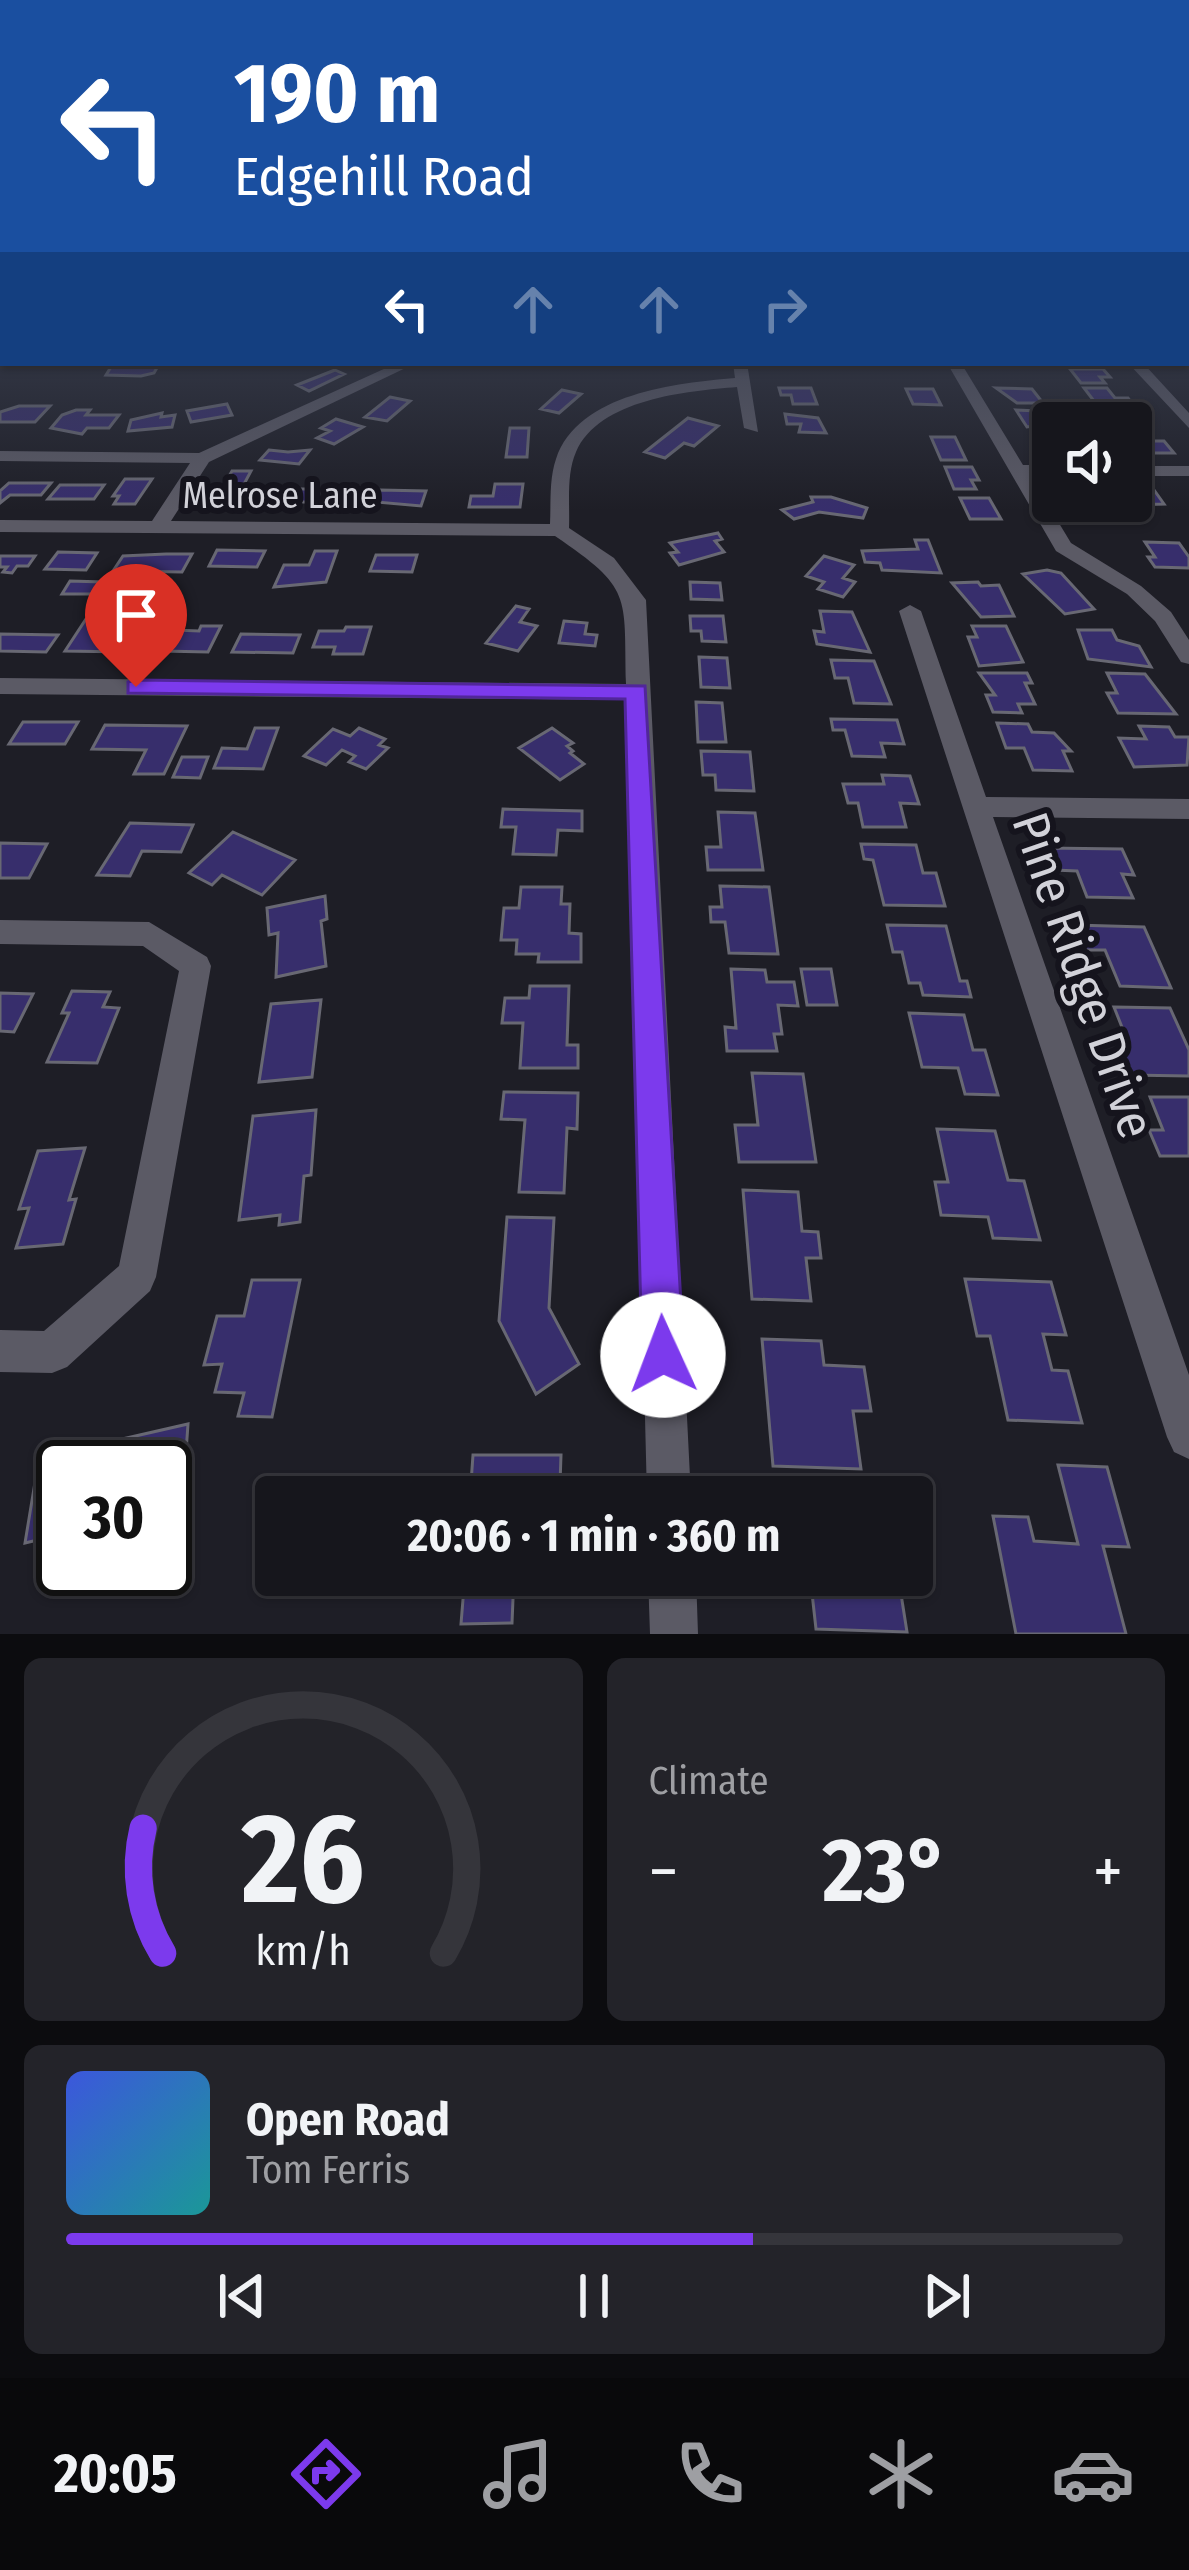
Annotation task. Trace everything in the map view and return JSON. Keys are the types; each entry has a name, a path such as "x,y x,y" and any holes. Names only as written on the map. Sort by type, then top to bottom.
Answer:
{"street":[{"path":"0,456 202,458 402,366"},
{"path":"956,366 1063,547 1134,590 1163,616 1189,658"},
{"path":"1138,366 1189,424"},
{"path":"668,1476 635,600 607,562 559,530 566,451 603,413 681,386 741,372 752,428"},
{"path":"158,527 202,458"},
{"path":"1017,470 1032,470"},
{"path":"1152,470 1189,471"},
{"name":"Melrose Lane","path":"0,526 559,530"},
{"name":"Pine Ridge Drive","path":"910,610 1189,1437"},
{"path":"0,686 637,692"},
{"path":"976,807 1189,809"},
{"path":"0,932 148,934 196,966 136,1277 52,1352 0,1351"},
{"path":"673,1596 674,1634"}],"building":[{"path":"158,366 154,373 141,376 106,375 111,367"},
{"path":"1070,369 1103,369 1110,377 1100,377 1105,383 1081,383"},
{"path":"335,370 344,374 309,391 297,385"},
{"path":"779,388 811,388 817,404 793,404 791,395 781,395"},
{"path":"996,388 1032,389 1042,402 1017,403"},
{"path":"1084,388 1107,388 1115,398 1131,402 1095,402"},
{"path":"906,389 933,389 941,405 913,404"},
{"path":"562,390 581,394 559,413 541,409"},
{"path":"390,397 410,401 387,421 365,417"},
{"path":"227,404 232,415 191,422 187,411"},
{"path":"19,406 50,406 35,422 0,422 0,412"},
{"path":"90,410 86,415 119,415 109,428 87,428 82,434 51,428 62,415"},
{"path":"1016,410 1032,411 1032,426 1027,427"},
{"path":"162,413 161,417 175,415 172,427 128,431 131,420"},
{"path":"785,414 818,418 826,433 799,432 801,424 787,424"},
{"path":"688,418 718,426 694,446 684,443 665,458 645,452"},
{"path":"336,419 363,427 334,444 317,438 330,431 321,428"},
{"path":"510,428 529,428 527,457 506,457"},
{"path":"931,437 955,437 966,460 941,460"},
{"path":"1152,441 1164,441 1174,453 1152,453"},
{"path":"269,450 310,450 299,464 260,460"},
{"path":"945,467 972,467 979,480 971,480 976,489 954,489"},
{"path":"232,471 251,471 243,486 251,486 241,505 213,505"},
{"path":"125,479 152,479 135,504 114,504 119,496 113,496"},
{"path":"9,483 51,483 41,495 10,495 0,503 0,491"},
{"path":"495,484 523,484 520,507 469,507 471,496 493,496"},
{"path":"60,485 104,485 94,499 48,499"},
{"path":"327,486 368,487 362,505 338,505 342,496 323,496"},
{"path":"271,489 314,489 308,502 264,502"},
{"path":"380,490 426,491 421,506 376,502"},
{"path":"1152,490 1154,490 1164,504 1152,504"},
{"path":"811,497 831,497 867,508 863,518 819,512 794,519 782,510 813,502"},
{"path":"960,498 989,498 1001,519 970,519"},
{"path":"718,533 722,539 715,541 724,552 679,565 670,553 678,552 670,543"},
{"path":"915,540 928,540 941,573 882,570 880,563 865,562 862,551 918,549"},
{"path":"1145,542 1179,543 1189,557 1189,568 1155,567 1148,557 1155,557"},
{"path":"217,550 265,551 257,567 209,566"},
{"path":"315,551 337,551 326,582 274,587 284,565 309,565"},
{"path":"58,552 97,553 86,570 45,569"},
{"path":"192,554 182,572 113,571 123,556"},
{"path":"376,555 417,555 412,572 370,571"},
{"path":"0,556 35,556 28,566 17,566 12,573 3,572 7,567 0,567"},
{"path":"824,556 854,565 843,578 855,582 843,597 818,589 824,582 806,576"},
{"path":"1061,573 1094,609 1065,614 1023,574"},
{"path":"70,581 102,582 94,594 62,594"},
{"path":"690,582 720,583 722,600 691,599"},
{"path":"952,583 999,585 1014,616 981,617"},
{"path":"516,606 529,609 520,622 537,626 518,651 486,643"},
{"path":"820,611 852,612 870,652 817,644 814,631 824,632"},
{"path":"690,616 723,616 726,642 702,641 701,631 691,631"},
{"path":"86,619 101,619 92,632 138,633 127,652 65,651"},
{"path":"564,621 587,623 585,634 597,635 595,646 559,643"},
{"path":"201,626 221,626 208,652 163,651 174,630 199,631"},
{"path":"972,626 1006,626 1023,662 979,666 968,637 977,637"},
{"path":"346,627 371,627 363,654 333,654 335,647 313,647 319,631 344,631"},
{"path":"1078,630 1112,630 1117,640 1139,646 1151,667 1088,659"},
{"path":"0,634 58,635 46,652 0,651"},
{"path":"241,634 300,635 293,653 232,652"},
{"path":"699,657 727,658 730,688 701,687"},
{"path":"831,660 874,661 891,704 854,703 848,678 835,678"},
{"path":"979,673 1027,673 1032,683 1025,683 1035,704 1018,704 1022,713 993,712 986,695 995,695"},
{"path":"1107,673 1145,674 1176,714 1118,713 1107,693 1117,693"},
{"path":"696,702 722,703 726,742 698,742"},
{"path":"831,719 897,720 904,744 881,743 885,757 852,756 845,730 833,730"},
{"path":"23,722 78,722 65,744 9,744"},
{"path":"997,723 1028,724 1032,732 1054,733 1071,751 1063,751 1072,771 1033,770 1024,748 1006,748"},
{"path":"105,725 187,726 164,774 134,774 146,750 92,749"},
{"path":"1139,726 1169,727 1175,737 1189,737 1187,765 1134,767 1119,738 1146,739"},
{"path":"255,728 278,728 263,769 214,768 222,748 247,749"},
{"path":"359,728 385,739 379,745 388,748 366,769 349,762 355,756 342,750 326,765 304,756 333,729 350,736"},
{"path":"552,728 573,743 567,746 570,753 584,764 560,780 519,748"},
{"path":"701,751 750,752 754,791 716,790 715,775 703,775"},
{"path":"182,757 208,757 200,778 173,777"},
{"path":"882,775 910,776 919,804 900,803 906,827 863,827 858,803 848,803 843,784 884,784"},
{"path":"503,809 582,811 582,831 558,830 556,855 513,854 516,827 501,827"},
{"path":"718,812 755,813 763,870 708,870 706,847 721,847"},
{"path":"130,823 193,825 181,852 142,851 130,876 97,875"},
{"path":"233,832 295,860 262,895 222,875 212,885 189,873"},
{"path":"0,843 47,844 29,878 0,878"},
{"path":"861,844 916,845 923,873 936,873 945,906 884,905 873,860 864,859"},
{"path":"1045,848 1122,849 1134,875 1122,874 1133,898 1087,897 1077,871 1054,870"},
{"path":"720,886 769,887 778,954 729,953 725,922 711,922 710,907 722,907"},
{"path":"521,887 562,887 561,904 570,904 569,933 581,934 581,962 538,962 539,954 516,954 517,940 501,940 504,908 519,908"},
{"path":"325,896 327,919 321,921 326,966 276,977 278,933 269,935 267,908"},
{"path":"887,925 946,926 960,981 967,981 971,997 923,995 920,983 909,983 902,952 893,952"},
{"path":"1074,925 1144,927 1171,988 1120,986 1105,950 1084,950"},
{"path":"731,969 765,970 767,982 794,982 798,1006 778,1005 782,1034 774,1034 777,1051 727,1051 725,1027 736,1028"},
{"path":"801,969 831,969 837,1005 807,1005"},
{"path":"530,986 569,986 567,1045 578,1045 578,1068 520,1068 523,1023 502,1023 505,998 529,998"},
{"path":"72,991 110,992 103,1007 119,1008 97,1063 47,1062 69,1013 62,1013"},
{"path":"0,993 33,994 14,1032 0,1031"},
{"path":"321,1000 312,1077 259,1082 271,1004"},
{"path":"1114,1007 1170,1008 1189,1050 1189,1076 1129,1075 1117,1045 1129,1045"},
{"path":"909,1013 964,1015 973,1050 985,1050 998,1095 965,1094 958,1068 922,1067"},
{"path":"752,1073 803,1074 816,1162 739,1162 735,1125 758,1125"},
{"path":"504,1092 578,1093 577,1129 567,1128 564,1193 519,1192 525,1120 501,1119"},
{"path":"1150,1097 1189,1097 1189,1156 1160,1156 1149,1130 1163,1130"},
{"path":"316,1110 311,1175 304,1176 300,1222 279,1225 280,1215 239,1220 253,1116"},
{"path":"937,1129 995,1131 1008,1180 1024,1181 1040,1240 993,1238 988,1217 941,1215 935,1182 948,1182"},
{"path":"85,1148 69,1200 76,1199 63,1244 16,1248 29,1208 19,1209 38,1151"},
{"path":"743,1190 798,1192 802,1231 818,1232 821,1258 806,1258 811,1301 752,1299"},
{"path":"507,1217 554,1218 549,1308 579,1364 536,1394 499,1321"},
{"path":"965,1279 1051,1282 1066,1335 1043,1334 1052,1370 1068,1371 1082,1423 1008,1420 990,1336 977,1336"},
{"path":"252,1280 300,1280 272,1417 238,1416 244,1393 215,1392 222,1364 204,1365 217,1316 244,1316"},
{"path":"762,1339 821,1341 824,1365 864,1367 871,1411 853,1411 861,1469 773,1466"},
{"path":"188,1424 187,1440 118,1440"},
{"path":"473,1455 561,1455 560,1476 472,1476"},
{"path":"1058,1465 1107,1467 1129,1547 1103,1546 1126,1634 1016,1634 993,1516 1028,1517 1034,1541 1078,1544"},
{"path":"36,1476 36,1540 25,1543"},
{"path":"463,1596 513,1596 512,1623 461,1624"},
{"path":"812,1596 901,1596 907,1632 816,1629"}],"route":[{"path":"136,687 637,692 663,1355"}]}
